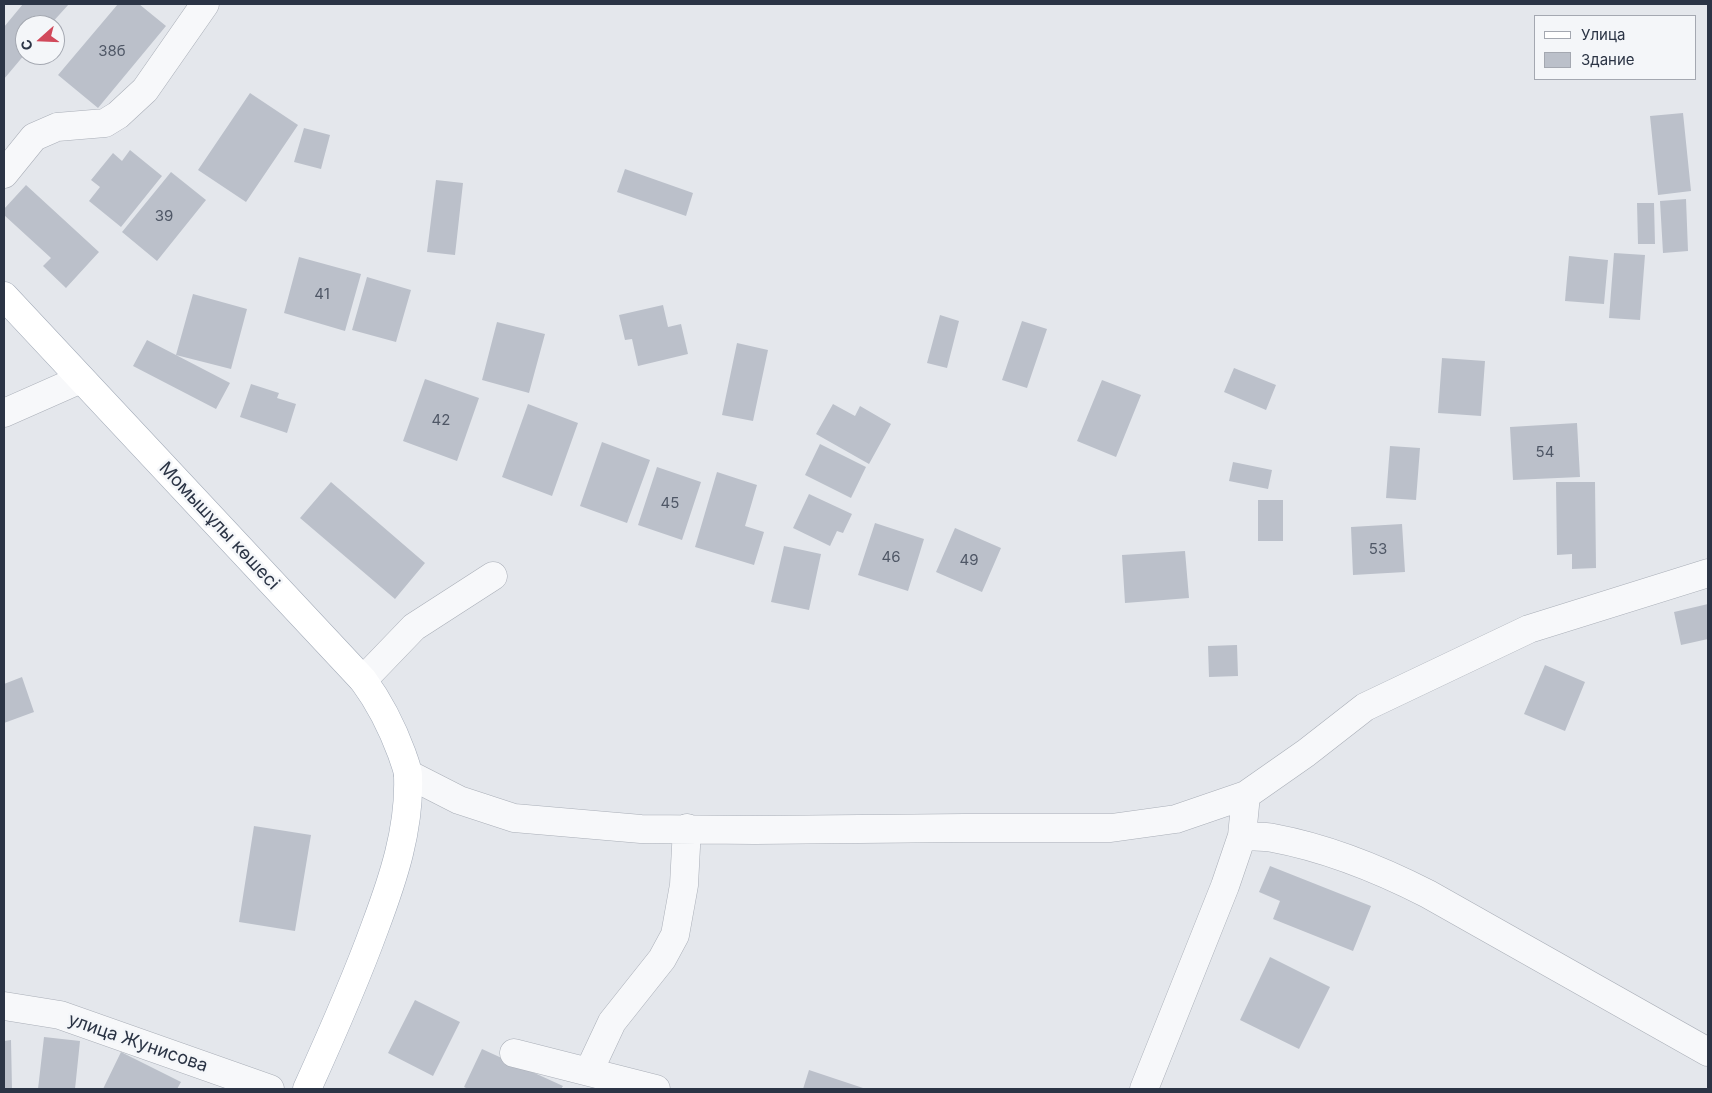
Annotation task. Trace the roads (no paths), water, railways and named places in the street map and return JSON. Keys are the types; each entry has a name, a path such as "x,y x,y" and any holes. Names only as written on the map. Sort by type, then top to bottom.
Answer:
{"main road":[{"name":"Момышұлы көшесі","path":"4,296 363,680 379,701 390,722 408,774"},
{"path":"308,1089 362,962 400,853 406,816 408,774"}],"street":[{"path":"4,174 34,137 57,127 105,123 118,115 145,90 205,4"},
{"path":"4,413 81,379"},
{"path":"408,774 458,800 514,818 641,829 1111,828 1176,819 1246,795 1306,753 1365,707 1529,630 1708,572"},
{"path":"363,680 414,628 493,576"},
{"path":"1144,1089 1225,886 1242,836 1246,795"},
{"path":"589,1071 612,1022 662,959 675,935 684,885 687,828"},
{"path":"1242,836 1271,837 1300,844 1387,873 1428,894 1708,1052"},
{"name":"улица Жунисова","path":"4,1006 60,1015 270,1089"},
{"path":"514,1052 656,1089"}]}
